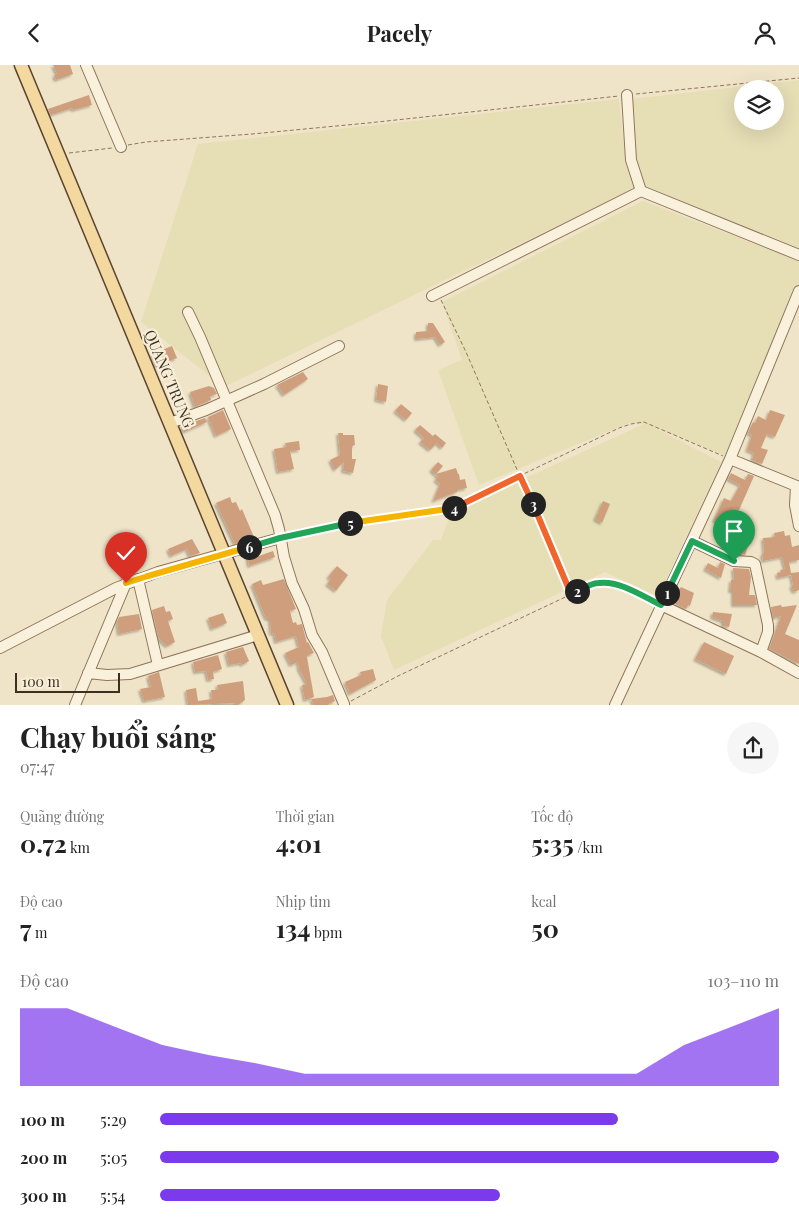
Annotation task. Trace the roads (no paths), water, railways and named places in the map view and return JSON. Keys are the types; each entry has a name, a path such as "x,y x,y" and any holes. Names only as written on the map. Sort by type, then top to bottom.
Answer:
{"main road":[{"name":"QUANG TRUNG","path":"21,65 286,705"}],"street":[{"path":"86,65 121,147"},
{"path":"628,95 631,160 641,191"},
{"path":"434,295 641,191 799,255"},
{"path":"615,705 730,459 799,291"},
{"path":"188,312 275,515 286,566 304,609 312,635 322,652 344,704"},
{"path":"170,423 227,401 339,346"},
{"path":"730,459 798,487 795,505 799,526"},
{"path":"0,648 126,583 280,538"},
{"path":"692,541 734,561 752,562 755,564 768,625 768,632 761,652"},
{"path":"138,579 158,665"},
{"path":"75,705 126,583"},
{"path":"661,605 761,652 799,673"},
{"path":"88,673 126,674 258,635"}]}
